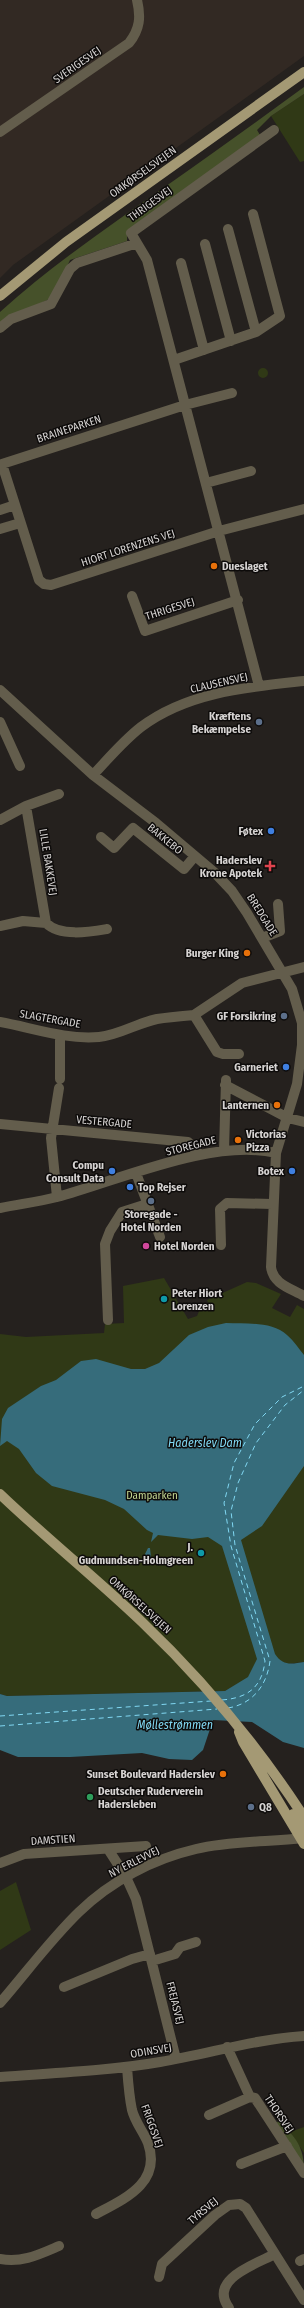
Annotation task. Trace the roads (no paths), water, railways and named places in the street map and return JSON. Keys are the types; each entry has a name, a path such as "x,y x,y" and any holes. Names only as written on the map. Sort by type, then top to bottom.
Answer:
{"main road":[{"name":"OMKØRSELSVEJEN","path":"0,296 66,242 304,72"},
{"name":"OMKØRSELSVEJEN","path":"0,1494 38,1530 140,1620 207,1689 256,1747 304,1817"},
{"name":"OMKØRSELSVEJEN","path":"237,1726 243,1742 264,1779 273,1784 303,1838"}],"street":[{"name":"SVERIGESVEJ","path":"0,132 129,43 136,34 139,24 140,14 137,0"},
{"name":"THRIGESVEJ","path":"137,243 131,233 274,130"},
{"path":"174,360 256,332 280,316 253,214"},
{"path":"228,229 256,332"},
{"path":"0,328 11,319 51,304 70,268 77,263 137,243 147,260 238,600 259,686"},
{"path":"205,244 231,341"},
{"path":"181,263 204,350"},
{"path":"185,405 232,393"},
{"name":"BRAINEPARKEN","path":"20,523 2,464 185,405"},
{"path":"206,483 251,471"},
{"path":"0,510 15,506"},
{"name":"HIORT LORENZENS VEJ","path":"20,523 39,580 44,584 51,585 219,531 304,509"},
{"path":"0,529 20,523"},
{"name":"THRIGESVEJ","path":"132,596 145,631 238,600"},
{"name":"CLAUSENSVEJ","path":"94,775 122,744 142,727 172,708 204,697 259,686 304,681"},
{"name":"BREDGADE","path":"0,690 94,775 156,822 232,891 283,971 297,1004 303,1031 297,1084 288,1118 276,1153 272,1204 272,1274 277,1281 304,1296"},
{"path":"0,722 20,766"},
{"path":"0,820 26,806 59,794"},
{"name":"LILLE BAKKEVEJ","path":"26,806 46,923"},
{"name":"BAKKEBO","path":"101,837 114,848 132,828 184,869 195,856"},
{"path":"262,938 280,931 278,904"},
{"path":"0,926 23,921 46,923 51,928 81,933 107,929"},
{"path":"239,1054 224,1054 217,1052 194,1015 242,983 283,971 304,967"},
{"name":"SLAGTERGADE","path":"0,1022 31,1027 60,1035 100,1037 117,1034 158,1019 194,1015"},
{"path":"57,1197 51,1155 59,1084 60,1035"},
{"path":"224,1150 225,1083 288,1118 304,1122"},
{"name":"VESTERGADE","path":"0,1124 188,1142 193,1145 200,1155"},
{"name":"STOREGADE","path":"0,1208 57,1197 136,1173 200,1155 224,1150 265,1150 276,1153"},
{"path":"136,1173 160,1237"},
{"path":"221,1245 220,1209 223,1204 227,1202 272,1204"},
{"path":"108,1320 104,1244 122,1212 147,1204"},
{"name":"NY ERLEVVEJ","path":"0,2003 79,1912 126,1877 154,1863 196,1849 242,1842 303,1838"},
{"name":"DAMSTIEN","path":"0,1863 24,1854 146,1846"},
{"path":"108,1849 126,1877"},
{"name":"FREJASVEJ","path":"126,1877 136,1899 176,2059"},
{"path":"64,1987 132,1959 151,1958 175,1954 180,1948 196,1942"},
{"name":"ODINSVEJ","path":"0,2077 127,2067 176,2059 227,2047 304,2036"},
{"name":"THORSVEJ","path":"227,2047 250,2097"},
{"name":"FRIGGSVEJ","path":"96,2214 129,2196 140,2186 149,2168 147,2142 132,2110 127,2067"},
{"name":"THORSVEJ","path":"209,2114 250,2097 255,2098 304,2173"},
{"name":"THORSVEJ","path":"241,2164 286,2146"},
{"name":"TYRSVEJ","path":"158,2277 162,2264 215,2215 229,2205 234,2204 246,2208 304,2300"},
{"path":"0,2258 20,2261 34,2257 59,2246"},
{"path":"229,2308 224,2294 228,2281 235,2275 275,2254"}],"water":[{"name":"Haderslev Dam","path":"226,1323 258,1324 274,1327 287,1335 304,1355 304,1466 262,1526 241,1540 275,1654 281,1661 291,1664 304,1662 304,1748 283,1742 252,1722 213,1720 203,1750 192,1760 169,1759 142,1753 70,1757 18,1757 0,1750 0,1694 7,1696 225,1691 248,1677 257,1659 222,1546 208,1537 192,1539 158,1535 151,1542 153,1533 147,1530 124,1509 105,1500 52,1486 36,1473 19,1449 7,1441 0,1446 2,1419 8,1408 41,1386 56,1380 81,1361 96,1359 131,1369 145,1369 159,1363 189,1335 208,1327"},
{"path":"148,1548 150,1548 151,1558 155,1560 155,1563 148,1563 145,1554"}],"place":[{"name":"Dueslaget","path":"214,566"},
{"name":"Kræftens Bekæmpelse","path":"259,722"},
{"name":"Føtex","path":"271,831"},
{"name":"Haderslev Krone Apotek","path":"270,866"},
{"name":"Burger King","path":"247,953"},
{"name":"GF Forsikring","path":"284,1016"},
{"name":"Garneriet","path":"286,1067"},
{"name":"Lanternen","path":"277,1105"},
{"name":"Victorias Pizza","path":"238,1140"},
{"name":"Compu Consult Data","path":"112,1171"},
{"name":"Botex","path":"292,1171"},
{"name":"Top Rejser","path":"130,1187"},
{"name":"Storegade - Hotel Norden","path":"151,1201"},
{"name":"Hotel Norden","path":"146,1246"},
{"name":"Peter Hiort Lorenzen","path":"164,1299"},
{"name":"J. Gudmundsen-Holmgreen","path":"201,1553"},
{"name":"Sunset Boulevard Haderslev","path":"223,1774"},
{"name":"Deutscher Ruderverein Hadersleben","path":"90,1797"},
{"name":"Q8","path":"251,1807"}],"park label":[{"name":"Damparken","path":"152,1495"}],"water label":[{"name":"Møllestrømmen","path":"175,1725"}]}
